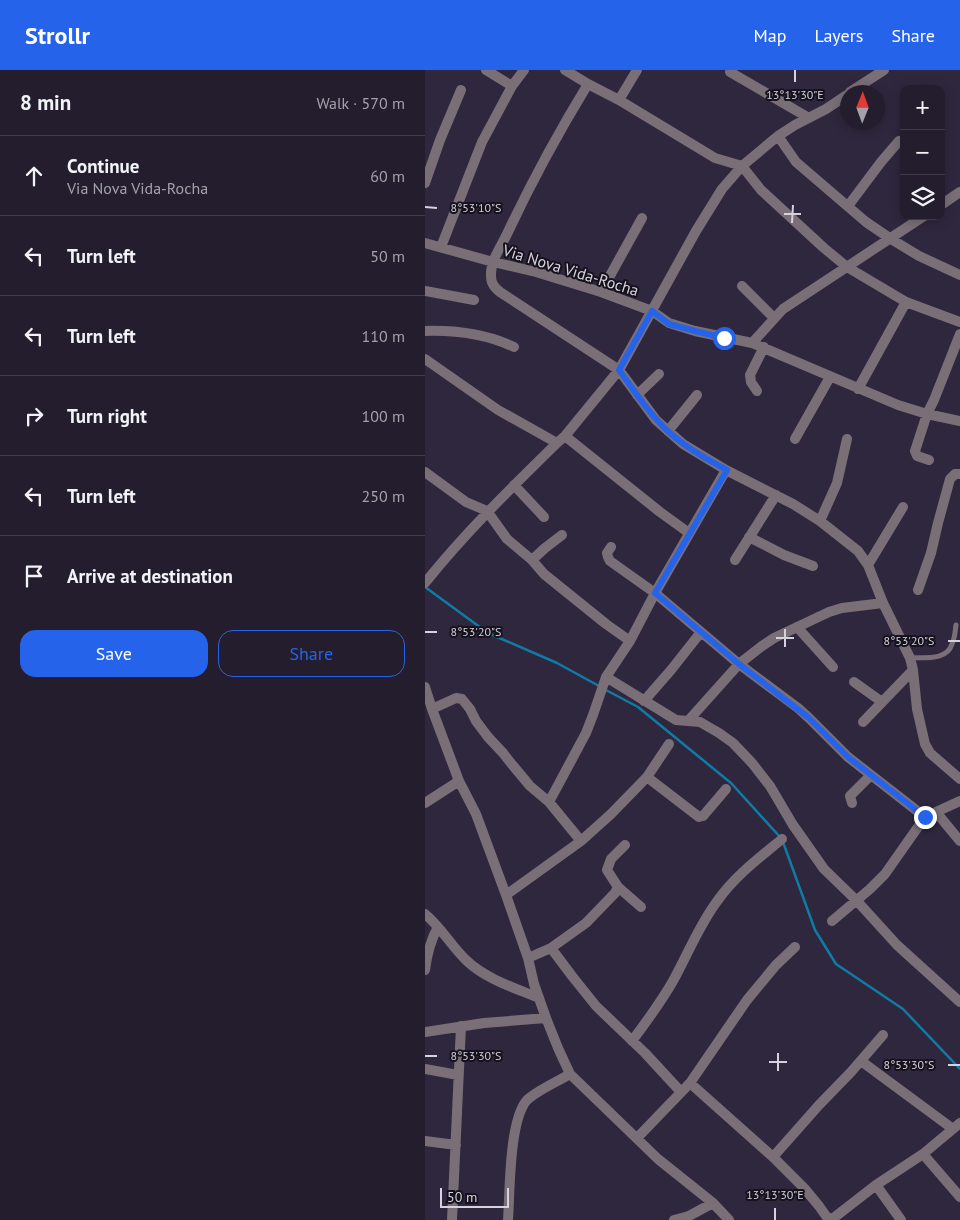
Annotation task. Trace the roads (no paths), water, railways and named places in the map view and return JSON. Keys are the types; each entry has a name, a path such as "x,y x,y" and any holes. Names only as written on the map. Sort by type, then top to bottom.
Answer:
{"street":[{"path":"485,70 512,86"},
{"path":"441,247 482,142 512,86 524,70"},
{"path":"565,70 715,158 742,166 761,190 847,267 906,302 960,322"},
{"path":"619,100 637,70"},
{"path":"860,85 878,71"},
{"path":"730,72 809,118"},
{"path":"588,84 563,126 493,262 491,282 494,287 508,298 619,370 656,420 683,444 727,470 793,504 820,521 858,551 868,565 883,603 909,658 913,670 917,709 925,744 931,753 960,779"},
{"path":"425,183 439,140 461,90"},
{"path":"425,583 487,511 565,436 619,370 695,231 722,189 742,166 779,136 840,100"},
{"path":"779,136 796,162 866,222 919,256 960,275"},
{"path":"848,206 899,141"},
{"path":"945,202 960,192"},
{"path":"601,292 642,218"},
{"path":"752,343 783,309 918,220"},
{"name":"Via Nova Vida-Rocha","path":"425,243 536,272 601,292 652,311 669,324 714,336 752,343 898,405 960,421"},
{"path":"742,286 774,318"},
{"path":"425,291 474,300"},
{"path":"858,389 906,302"},
{"path":"425,331 448,330 491,337 514,347"},
{"path":"929,460 917,456 915,451 927,414 960,334"},
{"path":"757,391 751,382 750,375 764,347"},
{"path":"425,359 498,410 557,443"},
{"path":"637,395 659,374"},
{"path":"795,439 831,377"},
{"path":"668,431 697,395"},
{"path":"565,436 689,533"},
{"path":"820,521 837,483 847,439"},
{"path":"549,802 586,732 606,677 630,641 689,533 727,470"},
{"path":"425,472 466,502 487,511 507,539 544,574 630,641"},
{"path":"918,590 931,553 949,479 955,474 960,474"},
{"path":"514,485 544,517"},
{"path":"735,560 776,495"},
{"path":"868,565 903,506"},
{"path":"531,560 562,535"},
{"path":"749,537 785,556 813,566"},
{"path":"611,547 607,553 610,561 655,593 739,664 804,713 843,753 925,817"},
{"path":"688,721 739,664 768,642 829,612 842,608 883,603"},
{"path":"797,627 833,667"},
{"path":"644,701 701,632"},
{"path":"863,722 913,670"},
{"path":"606,677 676,720 700,722 733,743 770,786 793,825 824,869 915,963 960,1002"},
{"path":"854,682 882,702"},
{"path":"425,687 459,780 476,814 528,958 546,1018 570,1074 658,1159 713,1203 729,1220"},
{"path":"432,709 456,698 462,699 488,737 530,786 549,802 581,841"},
{"path":"506,895 581,841 611,814 647,777 669,744"},
{"path":"852,803 850,796 871,775"},
{"path":"647,777 701,817 726,789"},
{"path":"425,803 459,780"},
{"path":"832,922 885,874 925,817 960,801"},
{"path":"935,812 960,841"},
{"path":"632,1041 663,998 693,940 718,899 745,870 781,839"},
{"path":"625,845 611,859 607,870 618,887 641,907"},
{"path":"528,958 551,948 585,923 615,893 618,887"},
{"path":"425,914 475,968 539,998"},
{"path":"425,970 427,954 438,927"},
{"path":"637,1138 690,1083 747,1000 776,965 795,947"},
{"path":"551,948 596,1006 681,1092"},
{"path":"425,1032 483,1023 546,1018"},
{"path":"452,1220 461,1026"},
{"path":"773,1157 883,1035"},
{"path":"690,1083 773,1157 804,1188 826,1216 832,1220 877,1185 923,1154 956,1126 861,1061"},
{"path":"425,1069 458,1075"},
{"path":"508,1220 513,1147 519,1112 533,1096 570,1074"},
{"path":"425,1141 456,1146"},
{"path":"923,1154 960,1197"},
{"path":"877,1185 901,1220"},
{"path":"674,1220 689,1216 713,1203"}],"lane":[{"path":"909,658 941,656 946,653 952,646 956,625"}],"waterway":[{"path":"425,587 488,633 557,663 599,686"},
{"path":"604,689 638,707 731,783 780,837"},
{"path":"783,842 815,930 836,964 903,1009 960,1069"}]}
